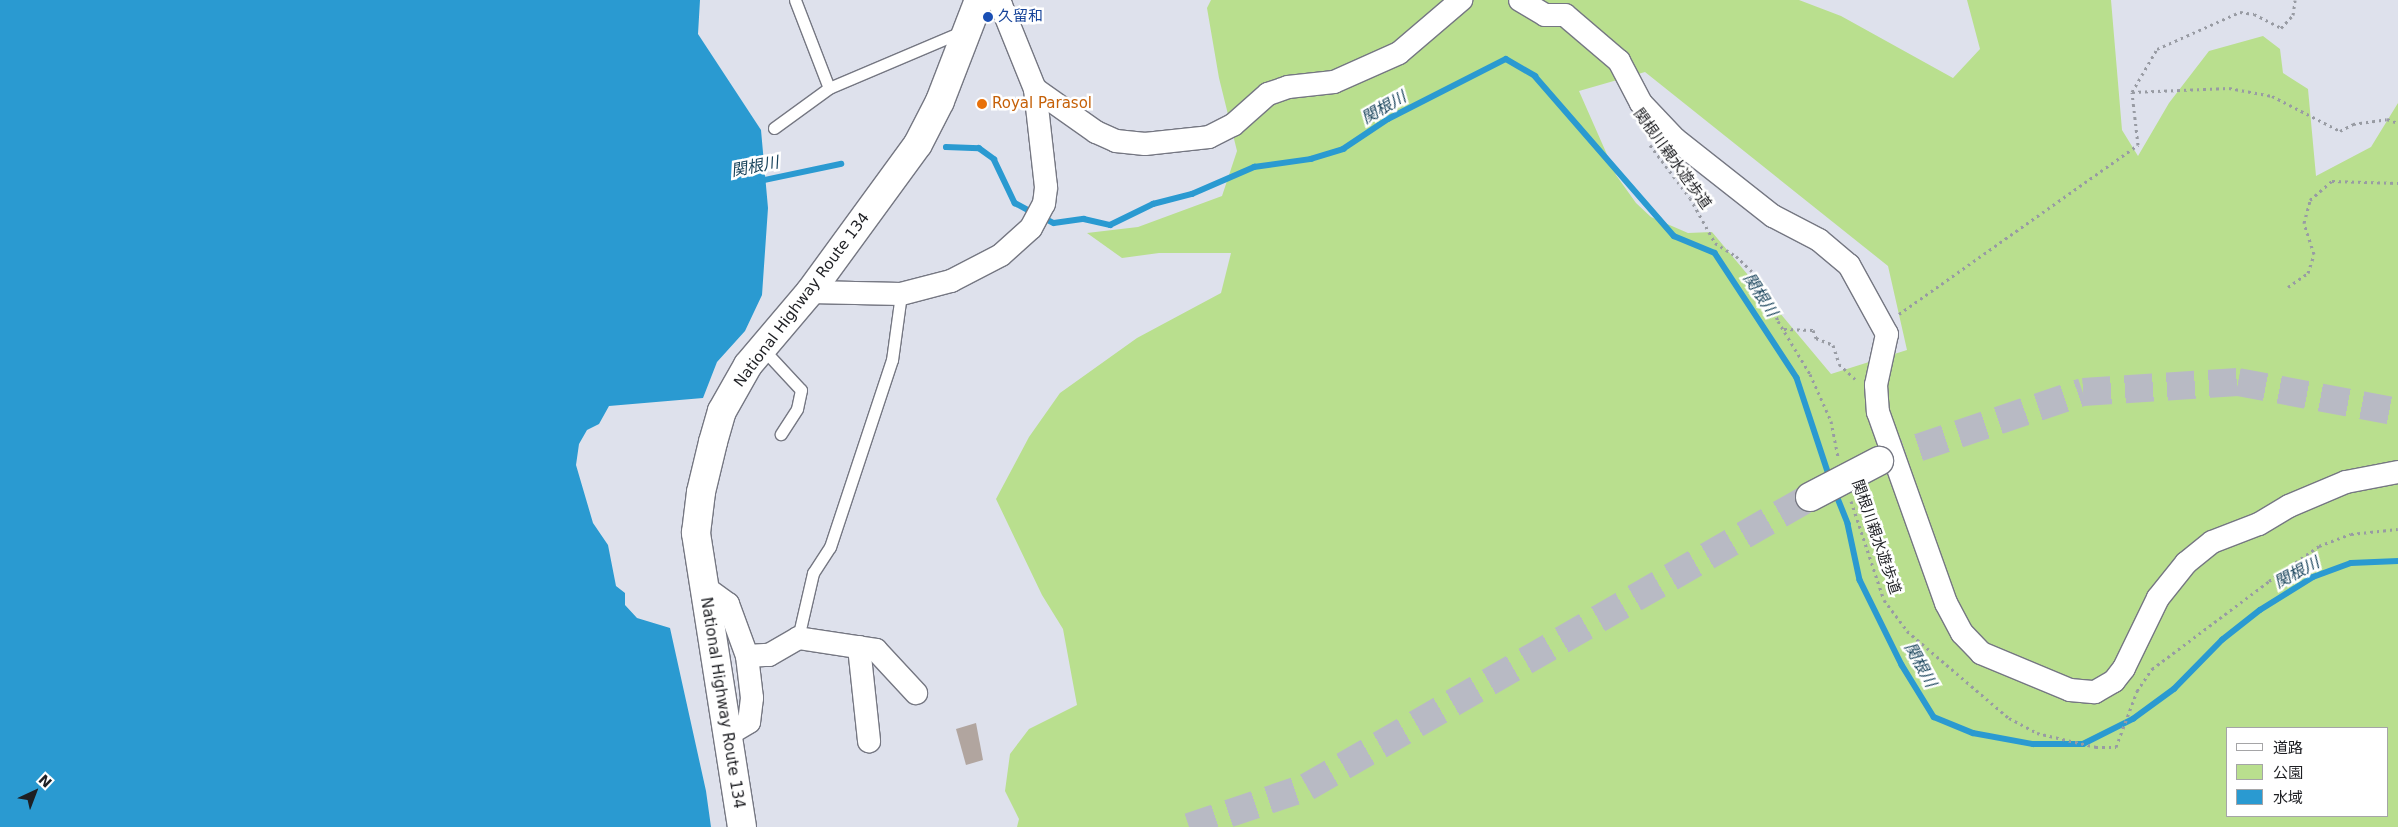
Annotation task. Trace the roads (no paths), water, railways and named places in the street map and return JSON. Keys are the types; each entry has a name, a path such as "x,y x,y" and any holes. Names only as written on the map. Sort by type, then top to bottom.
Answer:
{"main road":[{"name":"National Highway Route 134","path":"742,827 729,734 703,586 696,533 706,466 722,411 748,365 810,292 918,144 969,28 979,0"},
{"path":"1810,498 1879,461"}],"street":[{"path":"810,292 901,294 951,281 1001,255 1031,228 1044,204 1046,187 1035,88 1001,5 996,0"},
{"path":"1035,88 1096,132 1116,141 1145,144 1209,137 1233,125 1268,94 1288,87 1334,82 1399,53 1461,0"},
{"path":"1520,0 1545,15 1565,15 1619,61 1641,103 1675,139 1773,216 1819,240 1849,265 1887,334 1876,385 1878,412 1946,603 1962,633 1981,653 2070,690 2095,692 2114,681 2124,668 2158,598 2186,563 2212,542 2259,524 2289,506 2346,482 2398,472"},
{"path":"703,586 728,604 747,656 752,698 749,722 729,734"},
{"path":"747,656 769,655 798,638 876,650 916,693"},
{"path":"859,647 869,741"}],"lane":[{"path":"795,0 829,88"},
{"path":"774,128 829,88 969,28"},
{"path":"798,638 813,573 830,547 892,360 901,294"},
{"path":"762,348 801,390 797,409 781,434"}],"water":[{"path":"0,0 700,0 698,34 761,130 768,208 762,295 745,331 717,362 703,398 609,406 599,424 587,430 579,444 576,465 593,523 608,545 616,586 625,593 625,605 637,618 670,628 706,791 711,827 0,827"}],"waterway":[{"name":"関根川","path":"1042,217 1054,223 1084,219 1110,225 1153,204 1192,194 1254,167 1311,159 1343,149 1388,119 1506,59 1535,76 1674,236 1715,253 1797,378 1830,478"},
{"name":"関根川","path":"946,147 979,148 994,159 1015,203 1034,213"},
{"name":"関根川","path":"760,181 841,164"},
{"name":"関根川","path":"1835,491 1848,524 1860,580 1902,665 1934,717 1973,733 2033,744 2083,744 2133,719 2174,689 2222,640 2260,610 2313,577 2351,563 2398,561"}],"tunnel":[{"path":"1879,461 2083,392 2238,382 2398,412"},
{"path":"1189,827 1307,787 1810,497"}],"place":[{"name":"久留和","path":"988,17"},
{"name":"Royal Parasol","path":"982,104"}]}
